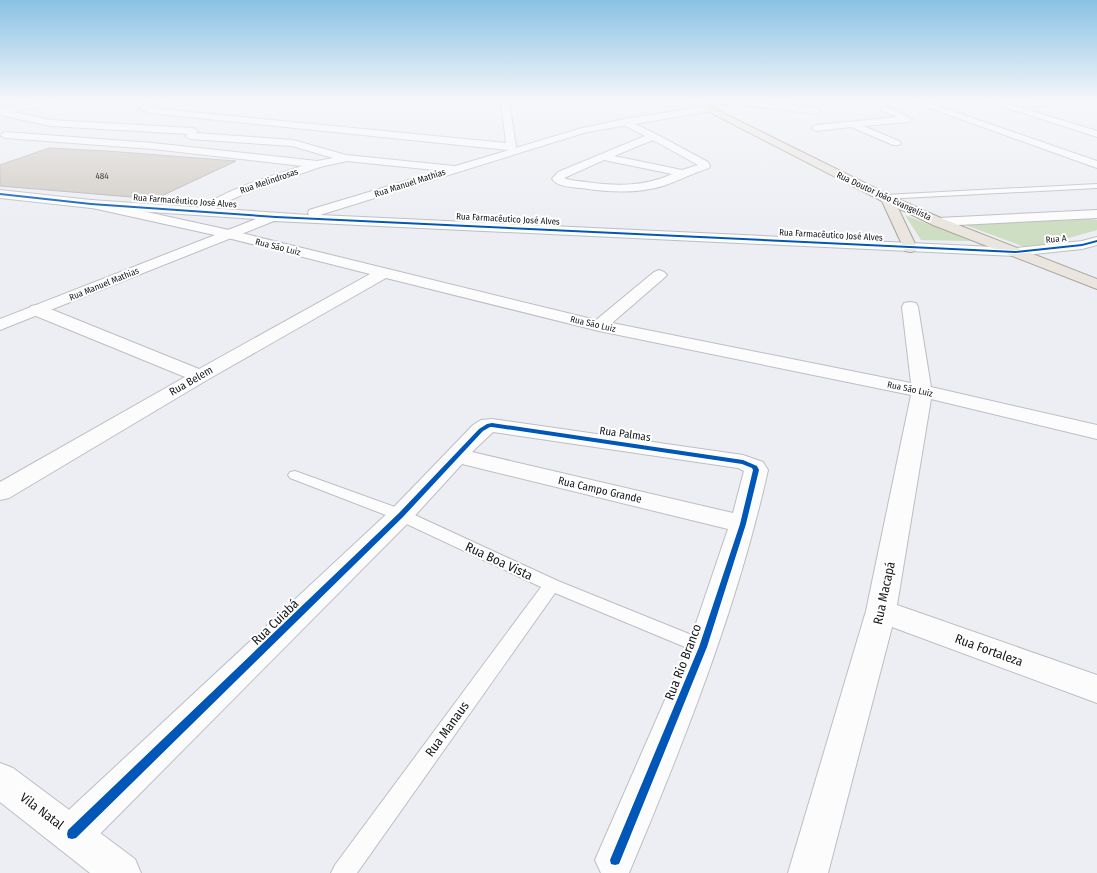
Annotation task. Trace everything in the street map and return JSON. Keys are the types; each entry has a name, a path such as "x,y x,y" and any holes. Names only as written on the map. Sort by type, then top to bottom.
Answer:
{"main road":[{"name":"Rua Doutor João Evangelista","path":"772,142 885,198 938,222 1097,284"},
{"path":"885,198 910,248"}],"street":[{"path":"95,142 153,146 317,164 346,158"},
{"path":"153,146 165,142"},
{"path":"273,142 293,143 346,158 454,169"},
{"path":"445,142 512,149 511,142"},
{"name":"Rua Manuel Mathias","path":"299,218 512,149 540,142"},
{"path":"639,142 562,174 558,179 565,182 599,188 631,188 665,182 706,165 663,142"},
{"path":"1030,142 1097,165"},
{"path":"603,157 683,174"},
{"name":"Rua Melindrosas","path":"202,212 222,199 240,191 317,164"},
{"name":"Rua Farmacêutico José Alves","path":"0,194 92,204 276,217 1015,252"},
{"name":"Rua São Luiz","path":"92,204 229,234 599,326 922,391 1097,432"},
{"path":"938,222 1094,215"},
{"name":"Rua Manuel Mathias","path":"0,326 229,234 276,217"},
{"name":"Rua A","path":"1015,252 1082,245 1097,241"},
{"name":"Rua Belem","path":"0,492 200,376 383,273"},
{"path":"599,326 660,275"},
{"name":"Rua Macapá","path":"808,873 881,612 922,391 910,307"},
{"path":"37,310 200,376"},
{"name":"Rua Cuiabá","path":"72,834 401,515 481,430 489,425 492,425"},
{"name":"Rua Palmas","path":"492,425 743,462 755,467"},
{"name":"Rua Campo Grande","path":"458,456 743,524"},
{"name":"Rua Rio Branco","path":"615,860 703,647 743,524 756,472 755,467"},
{"name":"Rua Fortaleza","path":"881,612 1097,689"},
{"name":"Vila Natal","path":"0,780 121,873"}],"lane":[{"path":"885,198 1097,186"},
{"name":"Rua Boa Vista","path":"295,475 401,515 552,585 703,647"},
{"name":"Rua Manaus","path":"343,873 552,585"}],"green space":[{"path":"905,215 971,241 921,240"},
{"path":"1090,219 1097,220 1097,230 1030,249 965,225"}],"building":[{"path":"49,148 236,161 155,199 0,186 0,165"}],"cycle path":[{"path":"0,194 91,204 276,217 1015,252 1082,245 1097,241"},
{"path":"72,834 401,515 481,430 489,425 492,425 743,462 755,467 756,470 743,524 703,647 615,860"}]}
